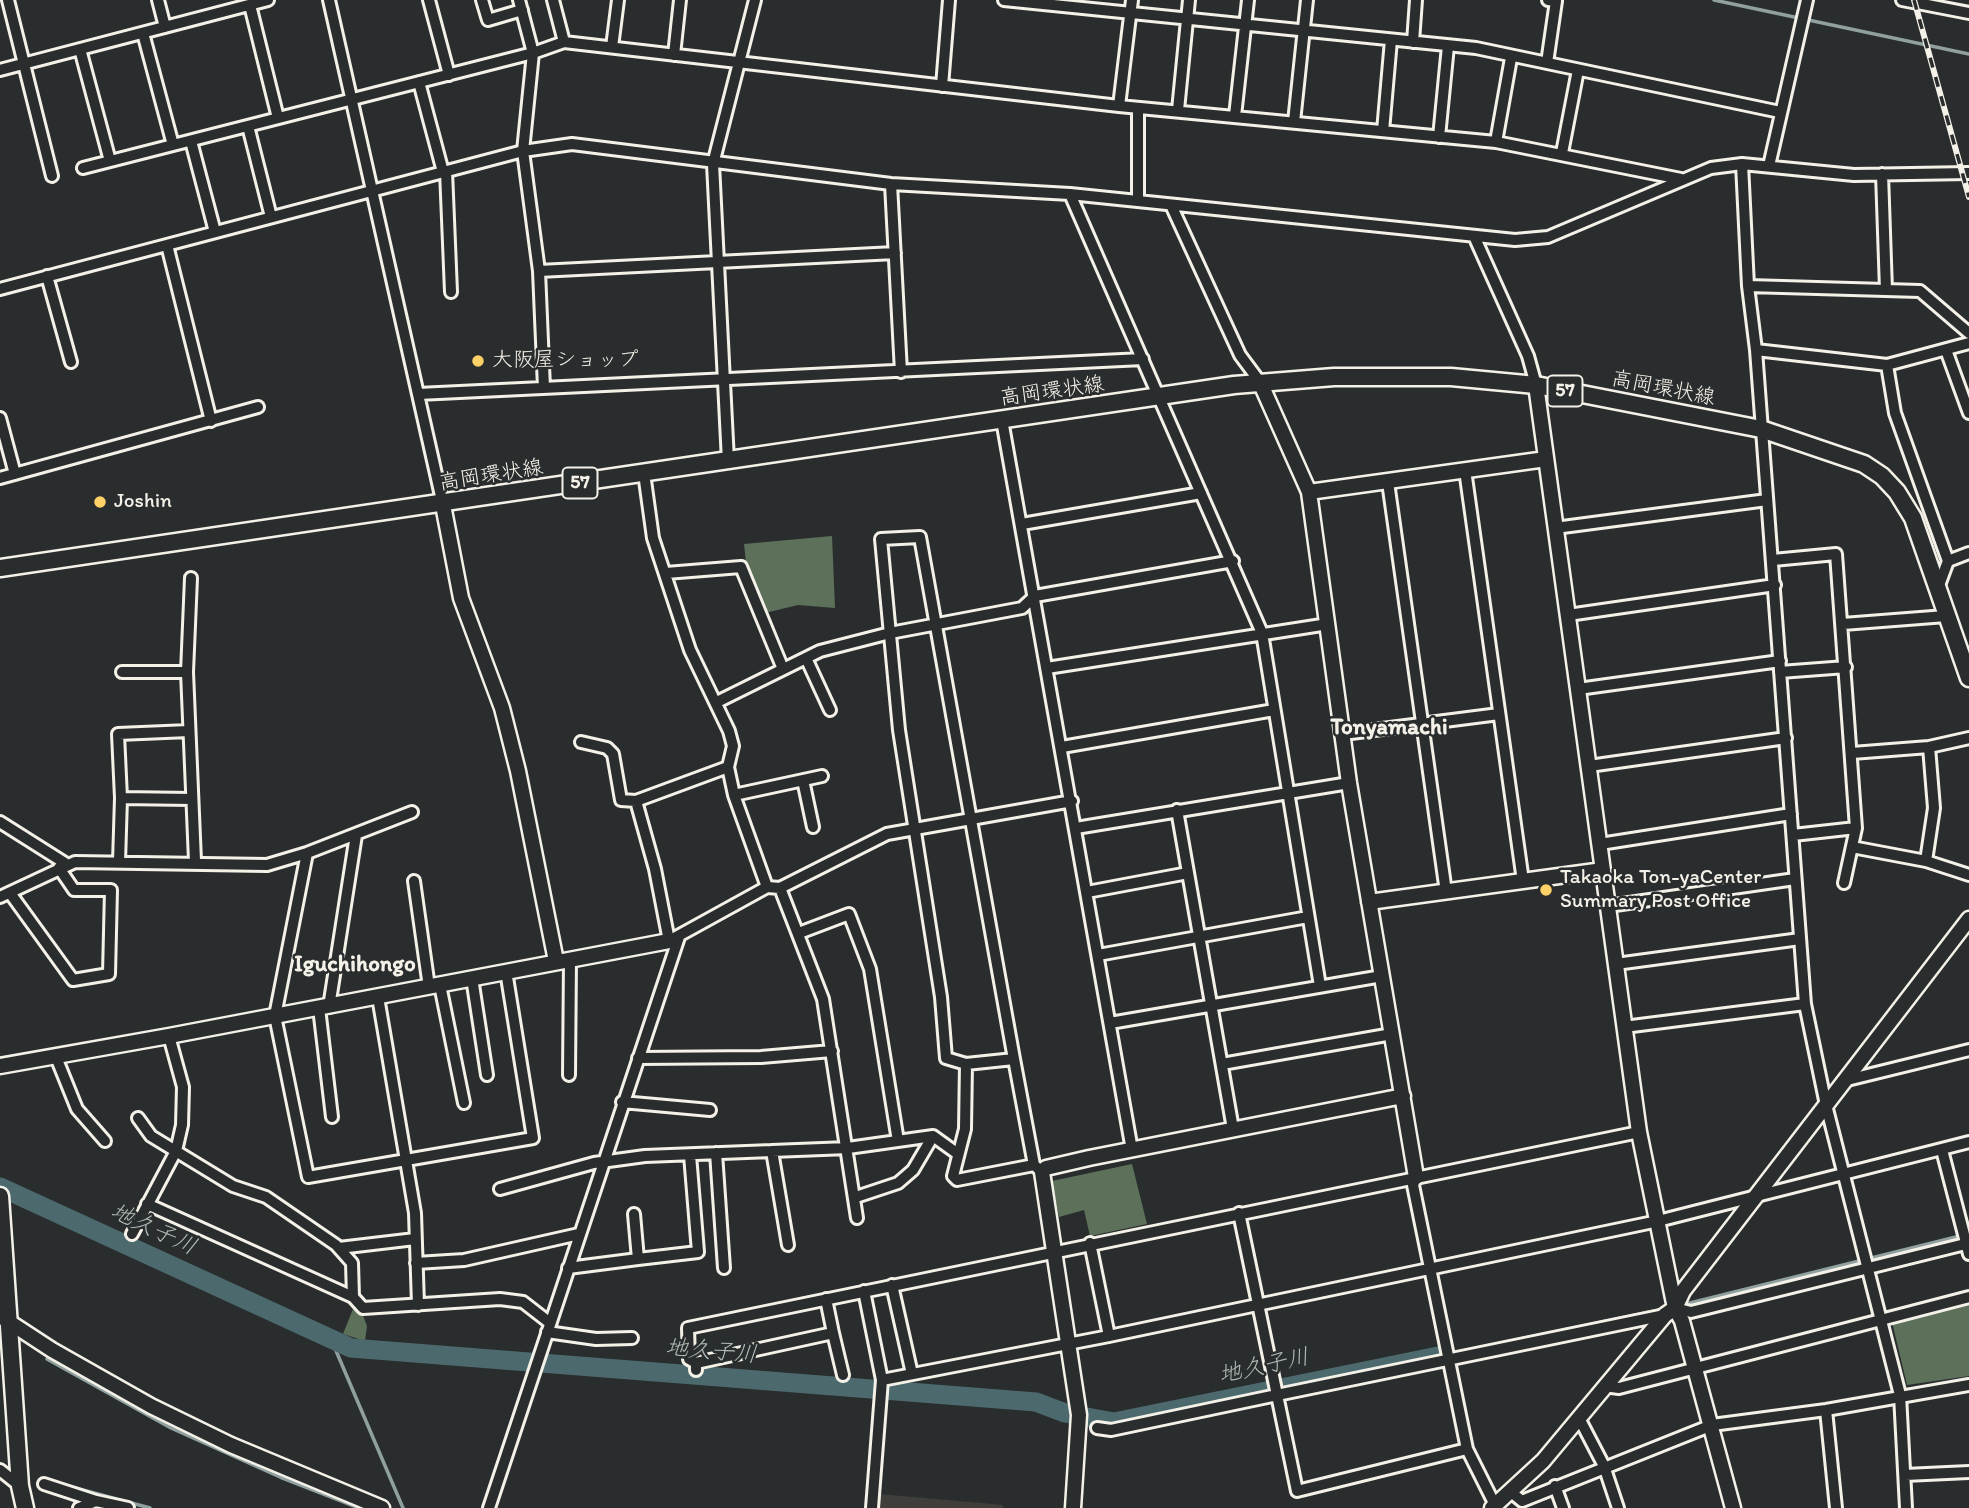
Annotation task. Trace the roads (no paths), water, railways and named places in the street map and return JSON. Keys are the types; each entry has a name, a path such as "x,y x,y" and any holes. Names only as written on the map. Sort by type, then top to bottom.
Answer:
{"main road":[{"name":"高岡環状線","path":"0,568 1260,383 1334,377 1439,377 1536,385 1762,429 1864,464 1882,476 1913,518 1969,678"},
{"path":"0,1196 4,1320 20,1486 25,1508"}],"street":[{"path":"8,0 52,176"},
{"path":"158,0 165,27"},
{"path":"0,70 165,27 221,6 250,5 268,0"},
{"path":"329,0 443,505 461,598 502,708 563,960 569,1075"},
{"path":"429,0 449,75"},
{"path":"482,0 488,20 521,5 533,53 523,151 539,271 544,388"},
{"path":"553,0 565,42"},
{"path":"612,47 618,0"},
{"path":"674,55 680,0"},
{"path":"727,461 720,263 713,164 742,61 755,0"},
{"path":"942,86 949,0"},
{"path":"1004,0 1245,27 1476,48 1511,58 1547,63 1780,112"},
{"path":"1119,106 1132,0"},
{"path":"1178,110 1189,0"},
{"path":"1235,116 1248,0"},
{"path":"1293,122 1307,0"},
{"path":"1413,42 1416,0"},
{"path":"1547,63 1556,1 1548,0"},
{"path":"1769,166 1807,0"},
{"path":"1902,0 1969,13"},
{"path":"250,5 278,118"},
{"path":"143,33 173,145"},
{"path":"1383,131 1391,40"},
{"path":"83,168 449,75 565,42 1119,106 1496,142 1562,153 1681,179"},
{"path":"1439,137 1448,46"},
{"path":"79,49 110,161"},
{"path":"1496,142 1511,58"},
{"path":"1562,153 1578,70"},
{"path":"419,82 444,171 452,292"},
{"path":"1138,108 1138,201"},
{"path":"248,126 271,217"},
{"path":"191,141 215,232"},
{"path":"0,289 444,171 523,151 572,144 713,164 891,184 1070,194 1514,240 1548,237 1711,168 1742,164 1854,175 1969,173"},
{"path":"1742,164 1748,286 1756,350 1775,585 1805,1004 1826,1105 1846,1174 1900,1395 1906,1508"},
{"path":"1882,174 1886,290"},
{"path":"891,184 901,372"},
{"path":"1070,194 1233,561 1262,633 1320,986"},
{"path":"1171,205 1240,355 1260,383 1309,492 1349,783 1416,1177 1413,1185 1467,1449 1494,1507 1580,1420 1604,1386 1674,1306 1969,919"},
{"path":"1474,236 1528,356 1536,385 1639,1132 1674,1306 1682,1321 1733,1508"},
{"path":"167,245 211,421"},
{"path":"539,271 895,253"},
{"path":"47,276 71,362"},
{"path":"1748,286 1920,291 1969,333"},
{"path":"1756,350 1887,365 1969,343"},
{"path":"1946,350 1969,413"},
{"path":"418,394 1143,359"},
{"path":"1887,365 1895,413 1948,561 1938,589"},
{"path":"0,478 258,407"},
{"path":"0,418 15,474"},
{"path":"1002,420 1072,801 1132,1150"},
{"path":"1309,492 1546,459"},
{"path":"1465,470 1523,881"},
{"path":"644,473 653,538 690,650 717,702 733,746 728,768 734,795 767,887"},
{"path":"1388,482 1446,891"},
{"path":"1022,524 1201,493"},
{"path":"1555,528 1767,500"},
{"path":"1014,1059 966,1064 946,1058 941,997 899,730 881,538 920,537 1014,1059 1055,1251 1080,1415 1073,1508"},
{"path":"1948,561 1969,553"},
{"path":"1773,560 1836,554 1853,753 1856,828 1844,883"},
{"path":"717,702 806,658 890,633 1022,607 1035,596 1233,561"},
{"path":"666,573 741,567 783,669"},
{"path":"191,578 187,672 195,861"},
{"path":"1568,615 1775,585"},
{"path":"1843,624 1946,616"},
{"path":"1047,668 1328,624"},
{"path":"806,658 830,709"},
{"path":"1578,689 1780,666 1846,667"},
{"path":"122,672 187,672"},
{"path":"1062,747 1274,710"},
{"path":"1343,734 1499,714"},
{"path":"119,862 121,799 118,734 189,731"},
{"path":"1589,766 1786,738"},
{"path":"1853,753 1929,747 1969,738"},
{"path":"581,742 607,748 613,754 621,800 636,801 728,768"},
{"path":"1926,861 1934,808 1929,747"},
{"path":"734,795 822,776"},
{"path":"803,780 813,827"},
{"path":"1076,828 1286,791 1349,783"},
{"path":"121,799 192,799"},
{"path":"489,1508 638,1058 674,939 636,801"},
{"path":"0,1066 674,939 767,887 780,887 887,834 1072,801"},
{"path":"1177,810 1233,1129"},
{"path":"0,822 64,867 74,890 111,890 109,974 73,980 5,895 64,867 75,862 195,861 267,865 307,853 412,812"},
{"path":"1600,844 1791,814"},
{"path":"1793,835 1856,828"},
{"path":"332,1117 324,1007 356,835"},
{"path":"1853,847 1926,861 1969,875"},
{"path":"307,853 275,1016 308,1177 533,1138 506,971"},
{"path":"1369,902 1603,870"},
{"path":"1087,892 1188,873"},
{"path":"1608,906 1795,879"},
{"path":"414,880 434,986 464,1103"},
{"path":"780,887 823,999 856,1197 857,1218"},
{"path":"799,933 849,914 870,969 898,1141"},
{"path":"1098,955 1308,917"},
{"path":"1616,964 1800,939"},
{"path":"1110,1023 1382,976"},
{"path":"472,978 487,1075"},
{"path":"377,997 415,1213 418,1305"},
{"path":"1624,1027 1805,1004"},
{"path":"1222,1064 1392,1034"},
{"path":"132,1234 176,1151 182,1125 183,1087 169,1036"},
{"path":"1843,1081 1969,1050"},
{"path":"638,1058 761,1057 832,1051"},
{"path":"56,1057 77,1109 104,1141"},
{"path":"966,1064 965,1129 953,1176 957,1181 1046,1168 1403,1096"},
{"path":"622,1102 710,1110"},
{"path":"138,1118 151,1136 233,1186 267,1196 287,1213 315,1227 352,1263 353,1297"},
{"path":"833,1333 696,1367 689,1359 688,1328 1090,1243 1639,1132"},
{"path":"500,1189 594,1163 645,1156 848,1148 933,1136 958,1154"},
{"path":"856,1197 898,1183 913,1170 933,1136"},
{"path":"882,1382 1658,1221 1969,1142"},
{"path":"1097,1428 1111,1430 1277,1395 1674,1306 1690,1312 1868,1267 1967,1246 1942,1150"},
{"path":"772,1151 788,1245"},
{"path":"716,1153 724,1268"},
{"path":"568,1268 698,1252 690,1154"},
{"path":"146,1205 353,1297 363,1308 499,1299 523,1302 548,1328 596,1339 632,1338"},
{"path":"1239,1213 1297,1490 1467,1449"},
{"path":"634,1214 638,1259"},
{"path":"416,1263 464,1260 579,1234"},
{"path":"339,1248 415,1239"},
{"path":"1090,1243 1109,1336"},
{"path":"892,1285 912,1374"},
{"path":"864,1291 882,1382 872,1508"},
{"path":"1604,1386 1619,1388 1969,1297"},
{"path":"826,1299 843,1375"},
{"path":"4,1320 151,1406 231,1445 382,1508"},
{"path":"1511,1492 1522,1501 1712,1425 1826,1410 1969,1385"},
{"path":"1826,1410 1836,1508"},
{"path":"1580,1420 1604,1466 1618,1508"},
{"path":"0,1470 20,1486"},
{"path":"1905,1475 1969,1472"},
{"path":"44,1484 128,1508"},
{"path":"1555,1486 1563,1508"},
{"path":"79,1508 96,1501"}],"waterway":[{"path":"1714,0 1969,54"},
{"name":"地久子川","path":"0,1187 351,1348 1036,1402 1065,1413 1114,1422 1443,1355"},
{"path":"1682,1305 1964,1235"},
{"path":"1449,1354 1664,1309"},
{"path":"331,1339 403,1508"},
{"path":"47,1359 171,1428 280,1477 359,1508"},
{"path":"57,1483 150,1508"}],"railway":[{"path":"1914,0 1969,197"}],"place":[{"name":"大阪屋ショップ","path":"478,361"},
{"name":"Joshin","path":"100,502"},
{"name":"Takaoka Ton-yaCenter Summary Post Office","path":"1546,890"}],"district":[{"name":"Tonyamachi","path":"1389,728"},
{"name":"Iguchihongo","path":"355,965"}]}
